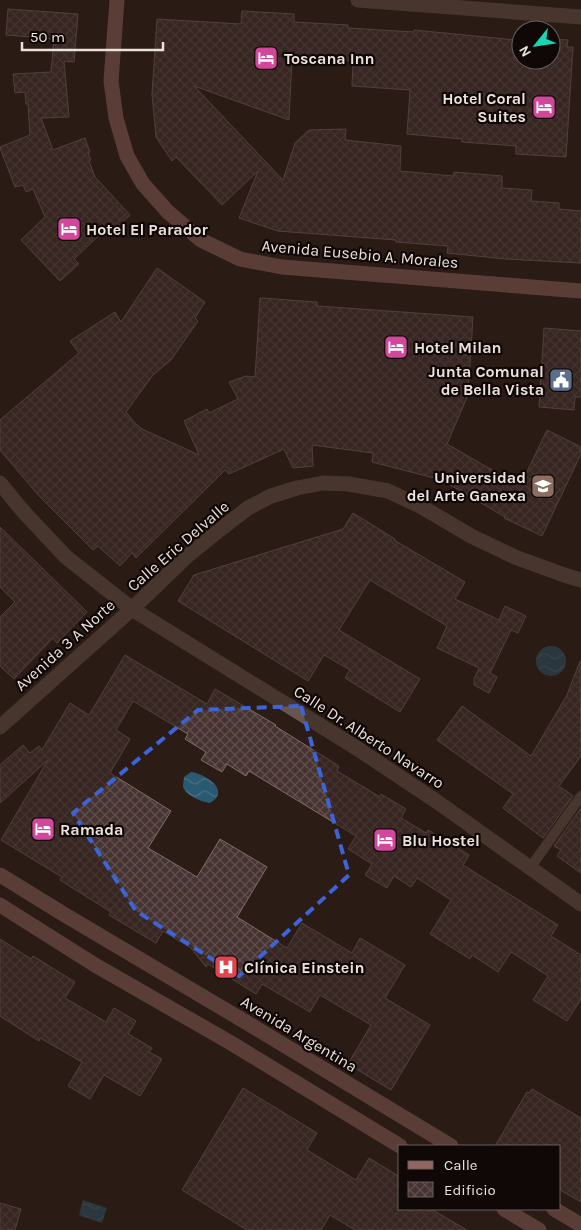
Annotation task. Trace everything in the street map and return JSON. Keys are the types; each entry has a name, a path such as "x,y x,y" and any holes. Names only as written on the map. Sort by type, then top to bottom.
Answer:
{"street":[{"name":"Avenida Eusebio A. Morales","path":"117,0 111,81 116,118 127,156 143,184 168,212 201,240 240,259 282,267 581,291"},
{"path":"358,0 581,16"},
{"name":"Calle Dr. Alberto Navarro","path":"0,483 22,510 66,557 132,609 355,747 436,801 581,904"},
{"name":"Calle Eric Delvalle","path":"132,609 186,557 248,508 271,496 322,483 349,484 388,492 422,507 471,536 515,557 581,580"},
{"name":"Avenida 3 A Norte","path":"0,727 132,609"},
{"name":"Avenida Argentina","path":"0,875 449,1145"},
{"path":"0,905 95,965 231,1043 398,1145"},
{"path":"195,1022 205,1022 211,1017 213,1003"},
{"path":"231,1043 228,1036 229,1028 234,1023 244,1021"},
{"path":"506,1210 539,1230"},
{"path":"556,1210 581,1225"}],"lane":[{"path":"530,868 581,796"}],"highlighted area":[{"path":"301,706 349,875 239,976 136,911 73,813 198,710"}],"water":[{"path":"551,646 557,647 565,655 565,667 557,675 551,676 545,675 537,667 536,661 537,655 545,647"},
{"path":"191,772 200,774 210,780 217,788 217,797 210,803 194,798 184,789 184,777"},
{"path":"83,1200 107,1208 102,1223 79,1215"}],"building":[{"path":"8,9 78,14 74,62 64,61 69,117 41,118 53,150 85,138 90,152 88,153 91,160 89,161 95,177 130,215 113,231 108,227 74,259 79,264 60,281 21,240 45,217 33,189 26,192 23,185 15,187 0,148 30,135 28,104 26,104 25,92 15,93 13,74 51,72 54,39 6,35"},
{"path":"242,11 294,14 294,22 348,25 348,28 414,32 414,30 511,40 511,70 561,70 561,40 568,40 567,47 573,47 566,157 516,154 516,146 462,142 462,139 407,134 410,90 352,86 353,61 292,58 289,120 194,86 283,180 295,143 309,130 346,129 345,140 401,146 400,171 453,176 454,172 502,176 502,188 532,190 531,201 559,203 559,209 581,211 581,263 505,259 447,253 448,246 278,231 239,218 258,171 222,205 176,157 172,161 156,137 152,94 157,19 241,24"},
{"path":"157,268 205,302 195,318 198,321 171,360 153,375 126,412 142,429 199,455 184,421 207,409 209,413 238,399 229,382 246,376 255,377 260,298 317,302 317,306 473,317 468,395 447,444 520,486 547,430 581,447 581,454 542,536 504,518 442,480 372,462 373,453 312,445 313,466 293,468 284,449 229,474 225,470 136,558 132,553 120,566 98,546 93,550 39,496 0,450 0,420 79,353 70,341 115,312 121,322"},
{"name":"Junta Comunal de Bella Vista","path":"544,328 581,331 581,397 575,397 574,410 539,407"},
{"path":"353,513 465,582 455,599 499,620 505,606 526,616 518,633 511,630 490,673 497,677 489,693 474,685 474,679 479,668 437,648 447,626 370,580 339,630 420,679 400,712 345,678 350,670 324,655 308,681 178,601 194,575 343,529"},
{"path":"0,527 87,612 57,643 53,638 14,679 0,666 0,617 15,602 0,587"},
{"path":"125,655 207,704 215,689 276,725 339,766 337,771 380,797 381,794 406,809 401,818 426,833 428,830 469,855 463,865 558,925 551,936 581,955 581,999 567,1021 533,1000 548,976 511,952 498,972 472,955 470,959 430,934 451,900 417,878 411,887 394,876 387,888 365,875 372,864 348,849 356,836 249,771 246,776 227,764 222,772 201,760 206,752 185,739 188,734 133,701 116,730 130,739 110,773 171,811 148,848 197,877 220,839 267,867 237,917 287,948 302,923 352,953 360,938 405,965 385,998 430,1025 391,1090 348,1064 371,1025 320,995 310,1012 262,984 256,994 208,964 206,967 191,948 163,931 156,943 109,915 111,912 60,880 62,877 1,840 48,760 0,803 0,765 23,745 30,753 39,746 42,750 70,703 89,715"},
{"path":"580,661 581,756 559,786 573,796 543,838 503,808 513,794 437,740 462,706 531,756 567,695"},
{"path":"581,808 581,873 557,856 561,850 554,846"},
{"path":"0,939 31,959 33,956 75,982 65,998 106,1022 114,1008 136,1021 128,1034 152,1048 149,1052 162,1059 140,1096 104,1075 90,1099 68,1086 82,1062 40,1038 39,1041 0,1016"},
{"path":"243,1088 317,1133 307,1150 356,1180 369,1158 398,1176 398,1210 433,1210 467,1230 355,1230 330,1215 321,1230 247,1230 182,1190"},
{"path":"532,1089 581,1118 581,1202 561,1191 561,1145 496,1145 527,1092 529,1093"},
{"path":"0,1203 21,1209 15,1230 0,1230"}],"place":[{"name":"Toscana Inn","path":"266,58"},
{"name":"Hotel Coral Suites","path":"544,107"},
{"name":"Hotel El Parador","path":"69,229"},
{"name":"Hotel Milan","path":"396,347"},
{"name":"Junta Comunal de Bella Vista","path":"561,380"},
{"name":"Universidad del Arte Ganexa","path":"543,486"},
{"name":"Ramada","path":"43,829"},
{"name":"Blu Hostel","path":"385,840"},
{"name":"Clínica Einstein","path":"226,967"}]}
